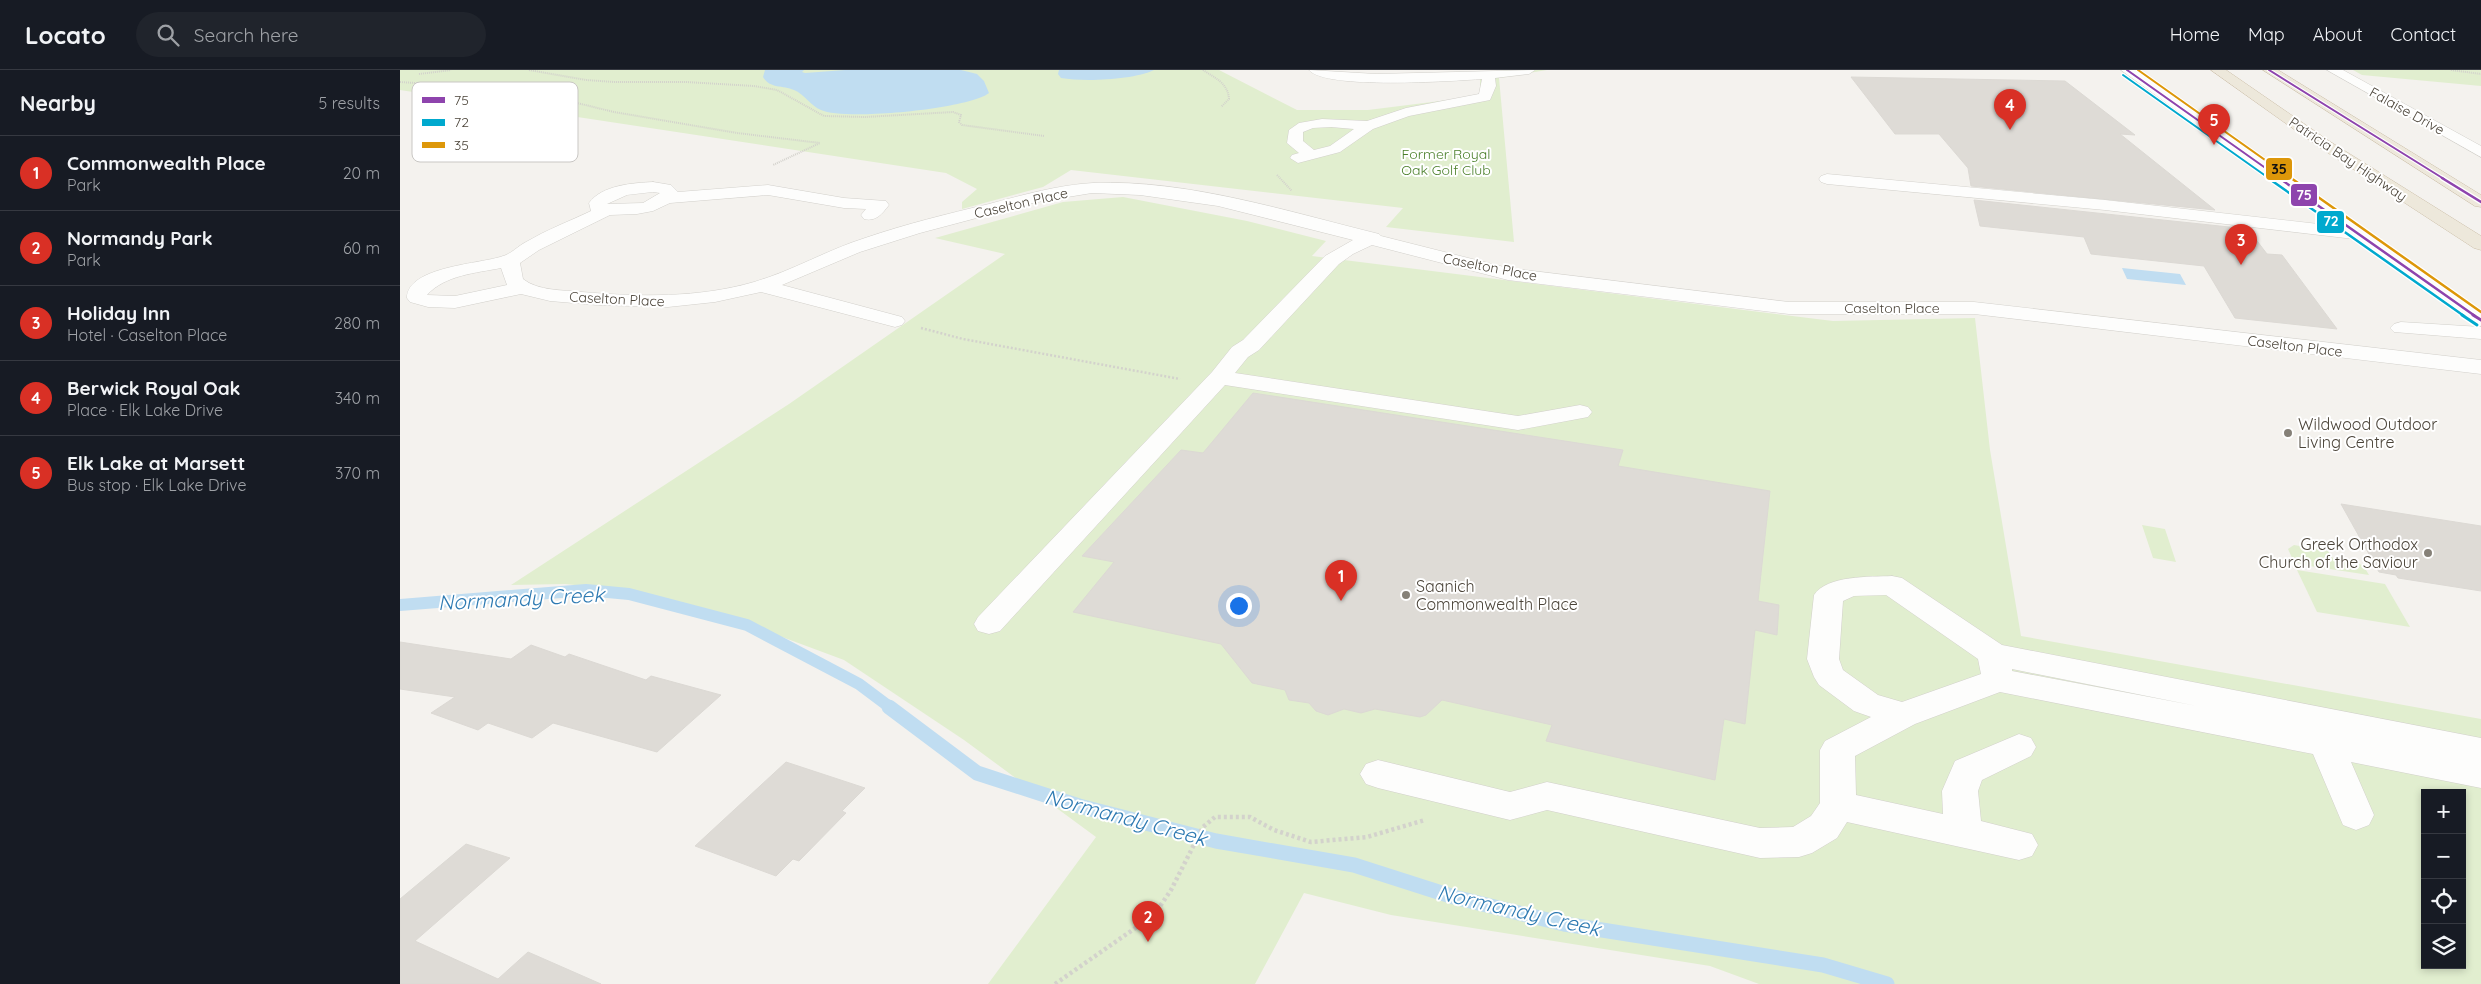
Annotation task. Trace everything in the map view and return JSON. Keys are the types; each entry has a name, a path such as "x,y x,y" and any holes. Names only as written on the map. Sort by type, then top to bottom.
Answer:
{"highway":[{"name":"Patricia Bay Highway","path":"2217,70 2332,149 2481,244"},
{"name":"Patricia Bay Highway","path":"2269,70 2481,202"}],"street":[{"path":"1315,70 1332,75 1374,78 1488,76 1529,70"},
{"path":"2127,70 2481,320"},
{"name":"Falaise Drive","path":"2333,70 2481,152"},
{"path":"1368,126 1316,123 1304,125 1296,130 1295,143 1305,157 1335,149 1348,142 1368,126 1420,108 1473,101 1485,97 1489,86 1488,76"},
{"path":"1827,179 2105,204 2361,234"},
{"name":"Caselton Place","path":"870,215 880,205 844,203 768,190 666,198 670,193 665,189 653,187 620,192 598,202 598,208 607,210 532,246 510,261 468,268 433,280 416,292 417,298 425,302 455,301 520,288 557,296 612,302 670,302 718,296 761,286 854,248 904,232 1063,191 1103,188 1141,190 1207,198 1259,208 1469,266 1508,274 1789,308 1974,308 2481,367"},
{"path":"989,624 1216,381 1240,352 1251,345 1332,260 1346,250 1373,238"},
{"path":"510,261 514,281 520,288"},
{"path":"761,286 895,321"},
{"path":"2401,328 2481,333"},
{"path":"1216,381 1518,423 1580,412"},
{"path":"1903,715 1866,703 1830,677 1823,659 1826,610 1829,595 1850,587 1892,585 1996,667 2320,731 2481,774"},
{"path":"1378,774 1510,806 1547,796 1760,843 1799,842 1824,827 1838,806 1837,750 1996,667"},
{"path":"2320,731 2481,750"},
{"path":"2320,731 2356,815"},
{"path":"1963,833 1960,791 1967,771 2019,747"},
{"path":"1838,806 2019,845"}],"path":[{"path":"419,74 450,70"},
{"path":"529,70 586,80 695,82 754,86 777,90 824,116 865,117 952,112 961,115 959,122 962,125 1013,130 1044,136"},
{"path":"1203,70 1224,84 1229,93 1229,99 1221,107"},
{"path":"2451,70 2481,74"},
{"path":"578,103 614,112 737,133 820,143 806,151"},
{"path":"895,321 963,340 1216,381"},
{"path":"1055,984 1078,966 1154,915 1171,890 1203,827 1215,817 1250,817 1274,830 1312,842 1367,837 1427,819 1456,793"}],"green space":[{"name":"Former Royal Oak Golf Club","path":"400,70 1219,70 1297,110 1368,110 1480,96 1480,74 1507,70 1547,70 1499,78 1514,242 1386,227 1403,208 1071,170 1043,187 962,209 962,202 977,189 946,173 578,117 578,82 412,82 412,92 400,90"},
{"path":"2353,70 2481,70 2481,86 2362,75"},
{"path":"1123,197 1247,221 1326,241 1312,256 1833,321 1975,318 1990,450 2021,636 2481,719 2481,984 1759,984 1710,966 1391,915 1304,893 1255,984 988,984 1096,837 964,740 844,660 720,614 614,589 565,584 511,585 789,404 1005,254 935,238 1063,202"},
{"path":"2142,525 2165,529 2176,562 2153,558"},
{"path":"2294,545 2328,551 2334,560 2363,565 2369,575 2303,565 2293,560 2288,549"},
{"path":"2297,570 2385,584 2410,627 2317,612"}],"water":[{"path":"765,70 804,70 802,72 805,73 845,70 961,70 977,74 984,81 989,93 977,99 958,104 907,112 879,114 834,113 817,108 801,94 790,88 769,83 763,77"},
{"path":"1059,70 1154,70 1134,76 1095,80 1061,78 1058,74"},
{"path":"2122,268 2180,274 2186,285 2127,279"}],"building":[{"path":"1851,77 2065,81 2135,135 2120,134 2215,210 1971,186 1968,168 1939,134 1895,134"},
{"path":"1974,200 2248,229 2267,254 2282,255 2337,329 2235,318 2204,266 2091,254 2084,237 1980,226"},
{"name":"Saanich Commonwealth Place","path":"1253,393 1623,450 1618,466 1770,491 1758,601 1779,605 1777,635 1755,630 1745,724 1724,719 1715,780 1546,741 1552,725 1442,700 1426,715 1420,717 1375,709 1361,713 1344,709 1328,715 1316,711 1309,703 1289,700 1285,690 1252,683 1221,644 1073,612 1114,562 1082,556 1181,450 1203,453"},
{"name":"Greek Orthodox Church of the Saviour","path":"2341,504 2481,526 2481,591 2398,578 2396,575 2379,572"},
{"path":"400,642 511,659 531,645 565,657 569,654 646,680 651,676 721,695 657,752 553,723 532,738 488,723 478,730 431,713 455,697 400,689"},
{"path":"786,762 865,788 842,811 846,813 799,861 793,859 776,876 695,846"},
{"path":"466,844 510,858 415,941 498,979 528,952 601,984 400,984 400,899"}],"waterway":[{"name":"Normandy Creek","path":"400,605 586,590 629,594 747,625 859,684 891,708"},
{"name":"Normandy Creek","path":"889,707 977,773 1079,806 1216,841 1354,865 1454,897 1564,924 1823,965 1887,984"}],"transit line":[{"name":"75","path":"2127,70 2481,320"},
{"name":"35","path":"2138,70 2481,312"},
{"name":"75","path":"2269,70 2481,202"},
{"name":"72","path":"2123,75 2477,325"}],"place":[{"name":"Berwick Royal Oak","path":"2010,130"},
{"name":"Elk Lake at Marsett","path":"2214,145"},
{"name":"Holiday Inn","path":"2241,265"},
{"name":"Wildwood Outdoor Living Centre","path":"2288,433"},
{"name":"Greek Orthodox Church of the Saviour","path":"2428,553"},
{"name":"Saanich Commonwealth Place","path":"1406,595"},
{"name":"Commonwealth Place","path":"1341,601"},
{"name":"Normandy Park","path":"1148,942"}]}
